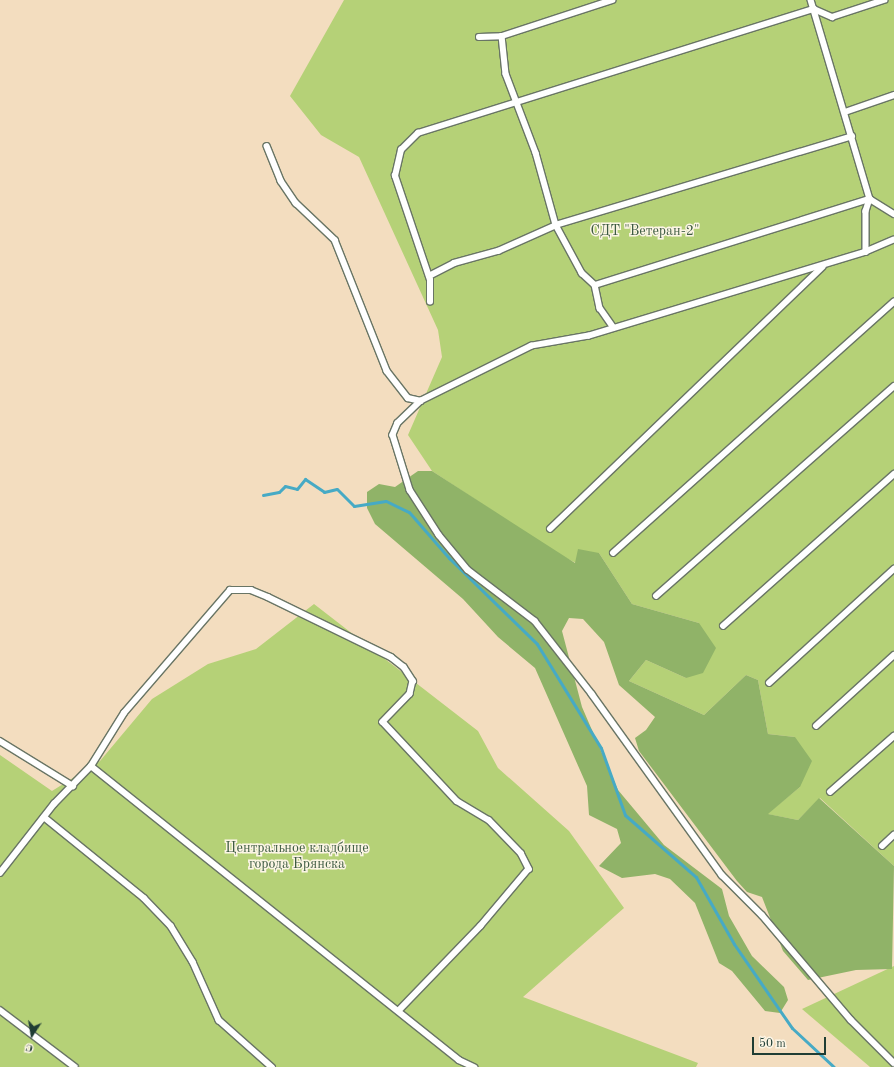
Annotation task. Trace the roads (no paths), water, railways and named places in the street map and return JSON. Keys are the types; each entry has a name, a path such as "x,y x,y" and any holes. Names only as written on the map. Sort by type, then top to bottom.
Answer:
{"lane":[{"path":"479,37 502,36 612,0"},
{"path":"811,0 870,199 866,211 866,252"},
{"path":"430,302 428,276 395,176 401,150 418,133 517,100 814,9 832,17 884,0"},
{"path":"502,36 502,62 517,100 556,225 582,273 595,285 600,308 614,328"},
{"path":"845,112 894,95"},
{"path":"428,276 454,263 498,251 556,225 852,136"},
{"path":"267,146 281,181 296,203 335,240 387,371 408,398 421,401"},
{"path":"595,285 870,199 894,214"},
{"path":"894,240 866,252 589,336 532,346 421,401 398,423 393,435 410,490 440,535 468,570 535,621 592,694 722,875 762,915 851,1020 894,1063"},
{"path":"550,529 823,265"},
{"path":"613,552 894,302"},
{"path":"656,596 894,386"},
{"path":"723,626 894,474"},
{"path":"769,683 894,569"},
{"path":"0,873 44,817 91,766 128,707 230,590 251,590 391,657 404,666 414,681 410,694 383,722 430,775 457,801 488,820 529,864 523,878 482,926 399,1011"},
{"path":"816,726 894,655"},
{"path":"830,792 894,736"},
{"path":"0,741 72,786"},
{"path":"91,766 459,1060 474,1067"},
{"path":"44,817 144,898 171,926 194,962 219,1020 272,1067"},
{"path":"882,846 894,835"},
{"path":"0,1010 75,1067"}],"waterway":[{"path":"263,495 279,492 285,486 297,489 305,479 324,492 337,489 354,506 386,501 409,512 449,558 537,644 601,748 625,815 696,877 734,944 792,1028 834,1067"}],"park label":[{"name":"СДТ \"Ветеран-2\"","path":"645,231"},
{"name":"Центральное кладбище города Брянска","path":"297,856"}]}
